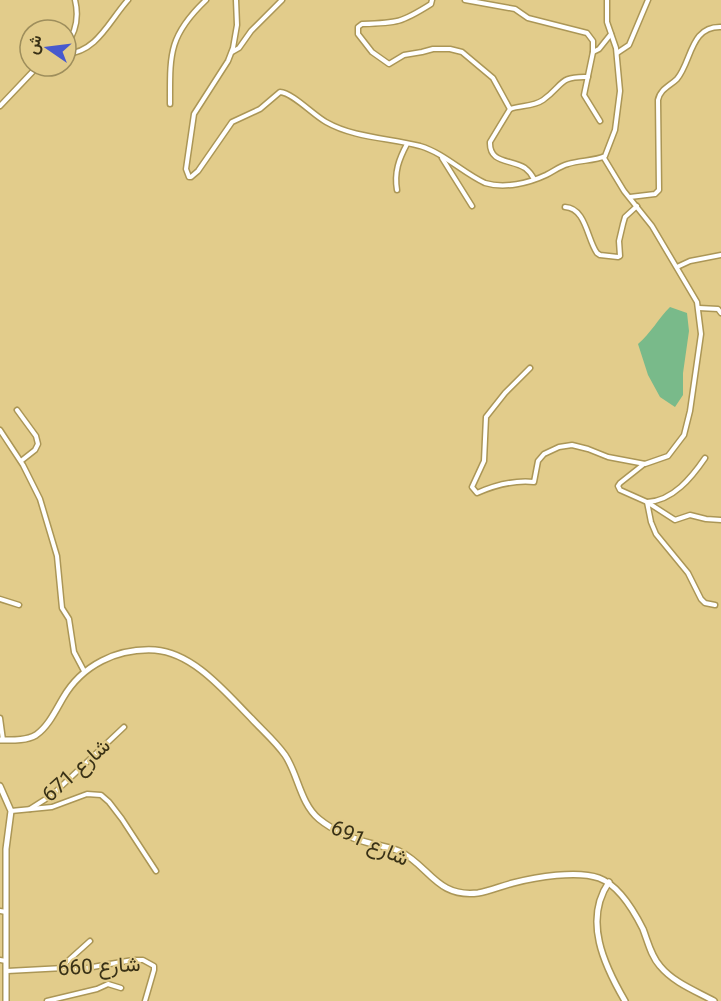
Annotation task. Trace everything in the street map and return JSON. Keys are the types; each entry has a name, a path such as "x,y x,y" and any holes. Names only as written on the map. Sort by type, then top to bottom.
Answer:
{"main road":[{"name":"شارع 691","path":"1,740 24,739 38,733 54,714 76,679 96,663 109,657 141,650 166,652 192,664 274,741 286,757 316,817 330,828 346,836 405,854 435,881 454,891 478,892 537,878 581,874 609,882"},
{"path":"0,786 11,811 6,849 3,911 3,960 7,971 6,1001"},
{"path":"625,1001 609,970 597,937 597,908 602,891 609,882 632,910 661,967 678,982 714,1001"}],"street":[{"path":"75,0 77,18"},
{"path":"78,52 91,46 128,0"},
{"path":"170,104 173,48 177,34 206,0"},
{"path":"237,0 237,25 231,53 194,114 186,169 189,177 198,171 232,122 260,109 280,92 290,95 329,124 372,137 426,148 473,177 492,185 517,184 534,179 565,164 604,158"},
{"path":"231,53 239,48 282,0"},
{"path":"432,0 431,3 405,20 362,24 358,27 358,34 372,52 389,64 404,55 433,49 462,52 493,78 510,109"},
{"path":"465,0 515,9 528,18 586,33 593,41 593,52 584,95 600,121"},
{"path":"604,158 615,130 620,91 616,53 607,22 607,0"},
{"path":"616,53 629,45 648,0"},
{"path":"630,197 655,194 659,190 658,106 660,93 678,78 700,34 721,27"},
{"path":"593,52 599,49 611,34"},
{"path":"510,109 532,106 543,100 567,78 588,77"},
{"path":"0,106 27,78"},
{"path":"510,109 490,142 490,148 496,158 518,164 527,169 534,179"},
{"path":"397,190 397,165 407,144"},
{"path":"441,157 472,206"},
{"path":"604,158 652,226 697,302 701,334 684,435 668,456 645,464 626,477 618,486 620,490 647,502 675,520 690,515 721,520"},
{"path":"565,207 574,209 580,216 597,253 618,257 625,217 636,206"},
{"path":"677,267 690,261 721,255"},
{"path":"699,308 718,309 721,313"},
{"path":"530,368 505,393 486,417 484,461 472,487 473,490 477,493 502,484 534,482 538,461 544,454 559,447 572,445 608,457 645,464"},
{"path":"17,410 36,436 38,444 35,450 21,461"},
{"path":"0,430 21,461 40,499 58,564 62,608 69,619 75,652 84,671"},
{"path":"647,502 660,500 679,488 705,458"},
{"path":"647,502 656,534 688,573 701,599 705,603 715,605"},
{"path":"0,599 19,605"},
{"path":"0,718 1,740"},
{"name":"شارع 671","path":"27,811 52,795 124,727"},
{"path":"11,811 52,807 87,794 101,795 110,802 156,871"},
{"path":"60,968 90,941"},
{"name":"شارع 660","path":"7,971 81,969 122,961 143,960 154,966 146,1001"},
{"path":"47,1001 97,989 108,984 121,988"}],"green space":[{"path":"670,307 687,313 689,331 683,373 683,395 675,407 660,397 648,375 638,344"}]}
